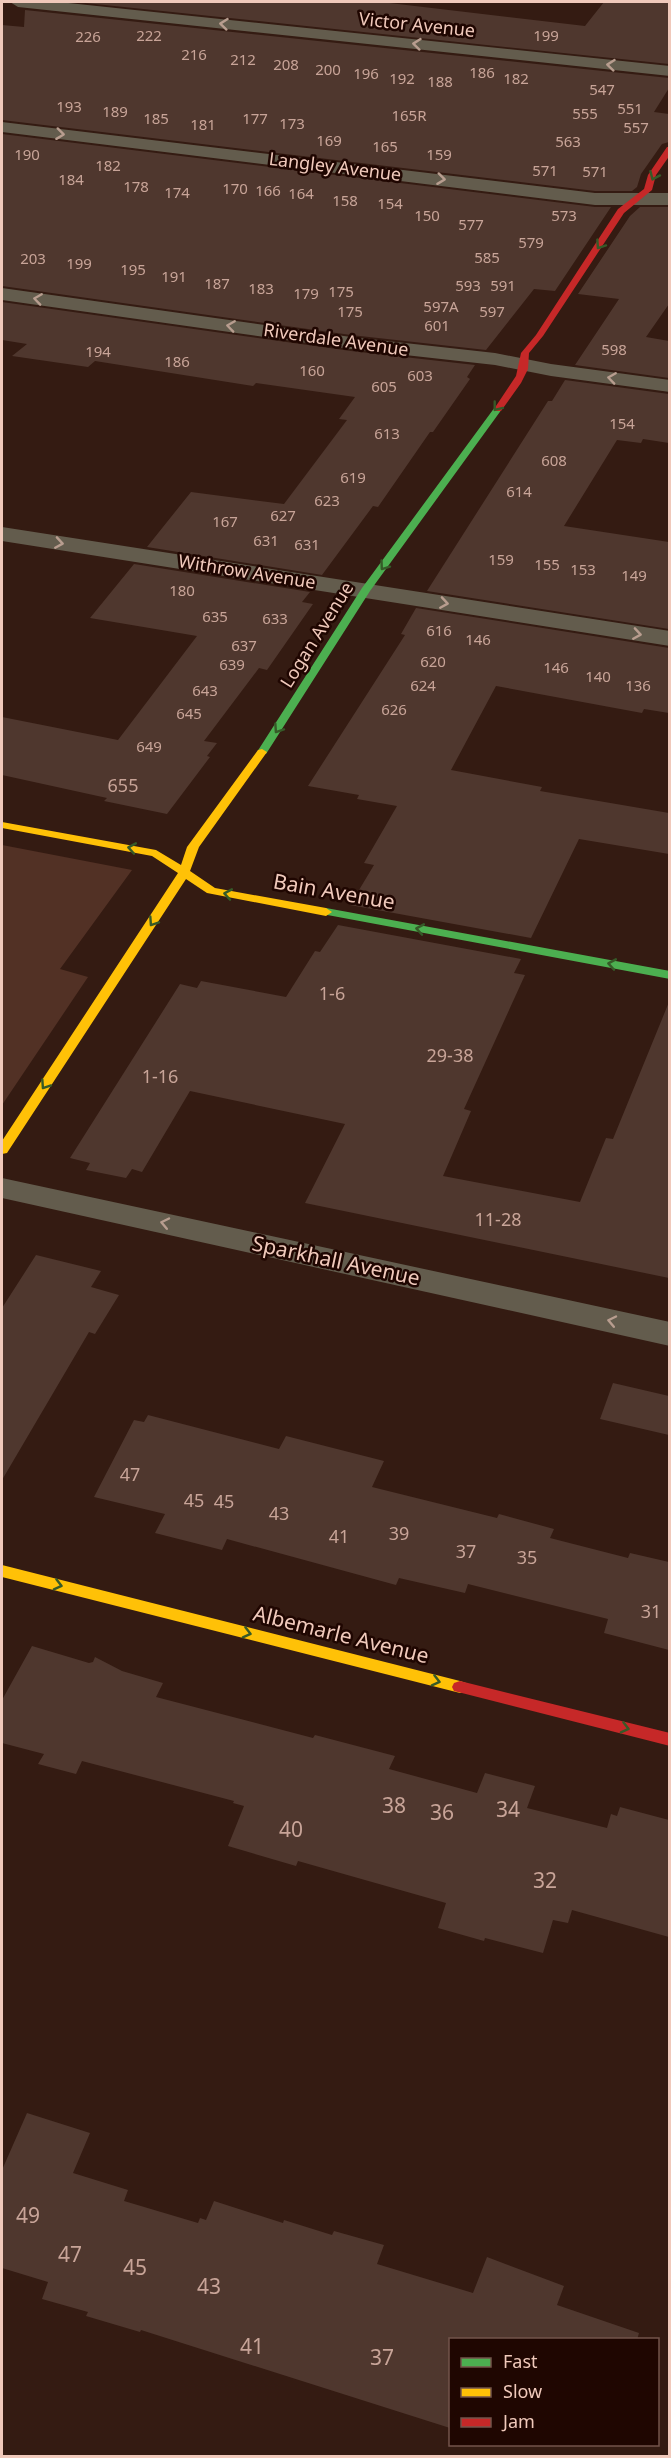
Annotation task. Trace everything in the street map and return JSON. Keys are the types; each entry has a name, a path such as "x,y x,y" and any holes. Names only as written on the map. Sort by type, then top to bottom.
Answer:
{"street":[{"name":"Victor Avenue","path":"18,2 669,71"},
{"name":"Langley Avenue","path":"2,127 595,199 669,199"},
{"name":"Logan Avenue","path":"2,1150 184,873 193,847 278,731 366,590 522,376 526,366 525,353 545,327 621,211 648,190 652,175 669,149"},
{"name":"Riverdale Avenue","path":"2,294 384,347 495,359 526,366 669,386"},
{"name":"Withrow Avenue","path":"2,534 669,639"},
{"name":"Bain Avenue","path":"2,825 156,853 211,891 669,975"},
{"name":"Sparkhall Avenue","path":"2,1188 669,1334"},
{"name":"Albemarle Avenue","path":"2,1571 669,1740"}],"shaded area":[{"path":"2,845 132,870 60,969 88,977 2,1105"}],"building":[{"path":"76,2 381,2 585,26 604,2 669,2 669,64"},
{"path":"25,10 669,78 669,88 654,112 669,114 669,142 662,144 641,174 637,187 632,191 595,191 2,120 2,25 24,27"},
{"path":"2,134 595,207 611,207 555,291 534,289 486,350 351,335 2,286"},
{"path":"640,207 669,207 669,304 646,337 669,341 669,378 575,365 619,299 578,294 630,216"},
{"path":"2,302 351,351 475,365 467,377 470,379 433,432 430,432 378,507 373,506 322,575 147,547 191,492 284,504 347,420 339,419 355,397 256,383 253,386 95,361 88,367 12,356 27,344 2,340"},
{"path":"565,380 669,394 669,443 643,439 641,443 617,440 564,526 669,542 669,629 427,591 548,401 552,401"},
{"path":"134,564 310,592 302,602 313,604 267,670 259,668 204,741 217,743 207,756 210,757 167,814 104,801 107,798 2,775 2,717 118,740 197,636 90,618"},
{"path":"416,608 669,648 669,713 644,709 642,713 496,686 451,770 542,787 540,791 669,813 669,854 579,839 531,938 350,905 374,865 364,863 397,806 357,799 359,795 308,786 405,635 401,634"},
{"path":"338,925 521,959 514,973 525,975 464,1109 471,1111 443,1176 580,1202 606,1138 613,1139 669,1002 669,1278 305,1203 345,1124 190,1091 142,1172 132,1169 126,1178 86,1170 90,1163 70,1158 180,984 197,988 201,981 286,997 315,951 320,952"},
{"path":"36,1255 101,1271 91,1287 119,1295 95,1334 89,1332 2,1480 2,1308"},
{"path":"613,1383 669,1396 669,1435 600,1419"},
{"path":"148,1415 279,1449 286,1436 384,1461 372,1487 497,1518 499,1514 554,1529 550,1538 628,1558 630,1553 669,1562 669,1650 604,1633 608,1619 468,1584 465,1593 399,1578 396,1585 227,1539 222,1550 155,1533 165,1514 94,1497 134,1420 144,1422"},
{"path":"32,1646 89,1663 93,1662 95,1657 122,1671 163,1683 156,1697 313,1738 315,1735 395,1756 389,1769 477,1793 485,1773 535,1786 527,1808 607,1828 611,1814 617,1816 620,1807 669,1820 669,1937 572,1910 568,1923 553,1920 543,1953 485,1938 484,1941 438,1928 446,1903 298,1861 296,1866 228,1846 244,1806 233,1803 234,1801 82,1761 76,1774 38,1764 44,1754 2,1743 2,1700"},
{"path":"27,2113 90,2133 73,2173 128,2190 124,2201 198,2223 200,2218 206,2220 214,2201 283,2223 284,2220 332,2235 334,2231 384,2245 377,2264 473,2293 487,2257 564,2286 557,2305 639,2333 638,2338 449,2338 449,2428 141,2330 140,2332 86,2316 88,2312 42,2299 48,2282 2,2268 2,2170"}],"traffic: fast":[{"path":"262,752 366,590 498,409"},
{"path":"326,912 670,975"}],"traffic: slow":[{"path":"2,1150 173,891 184,873 193,847 262,752"},
{"path":"2,825 156,853 211,891 326,912"},
{"path":"2,1571 460,1687"}],"traffic: jam":[{"path":"498,409 521,376 525,353 539,336 621,211 648,190 652,175 670,149"},
{"path":"460,1687 670,1740"}]}
